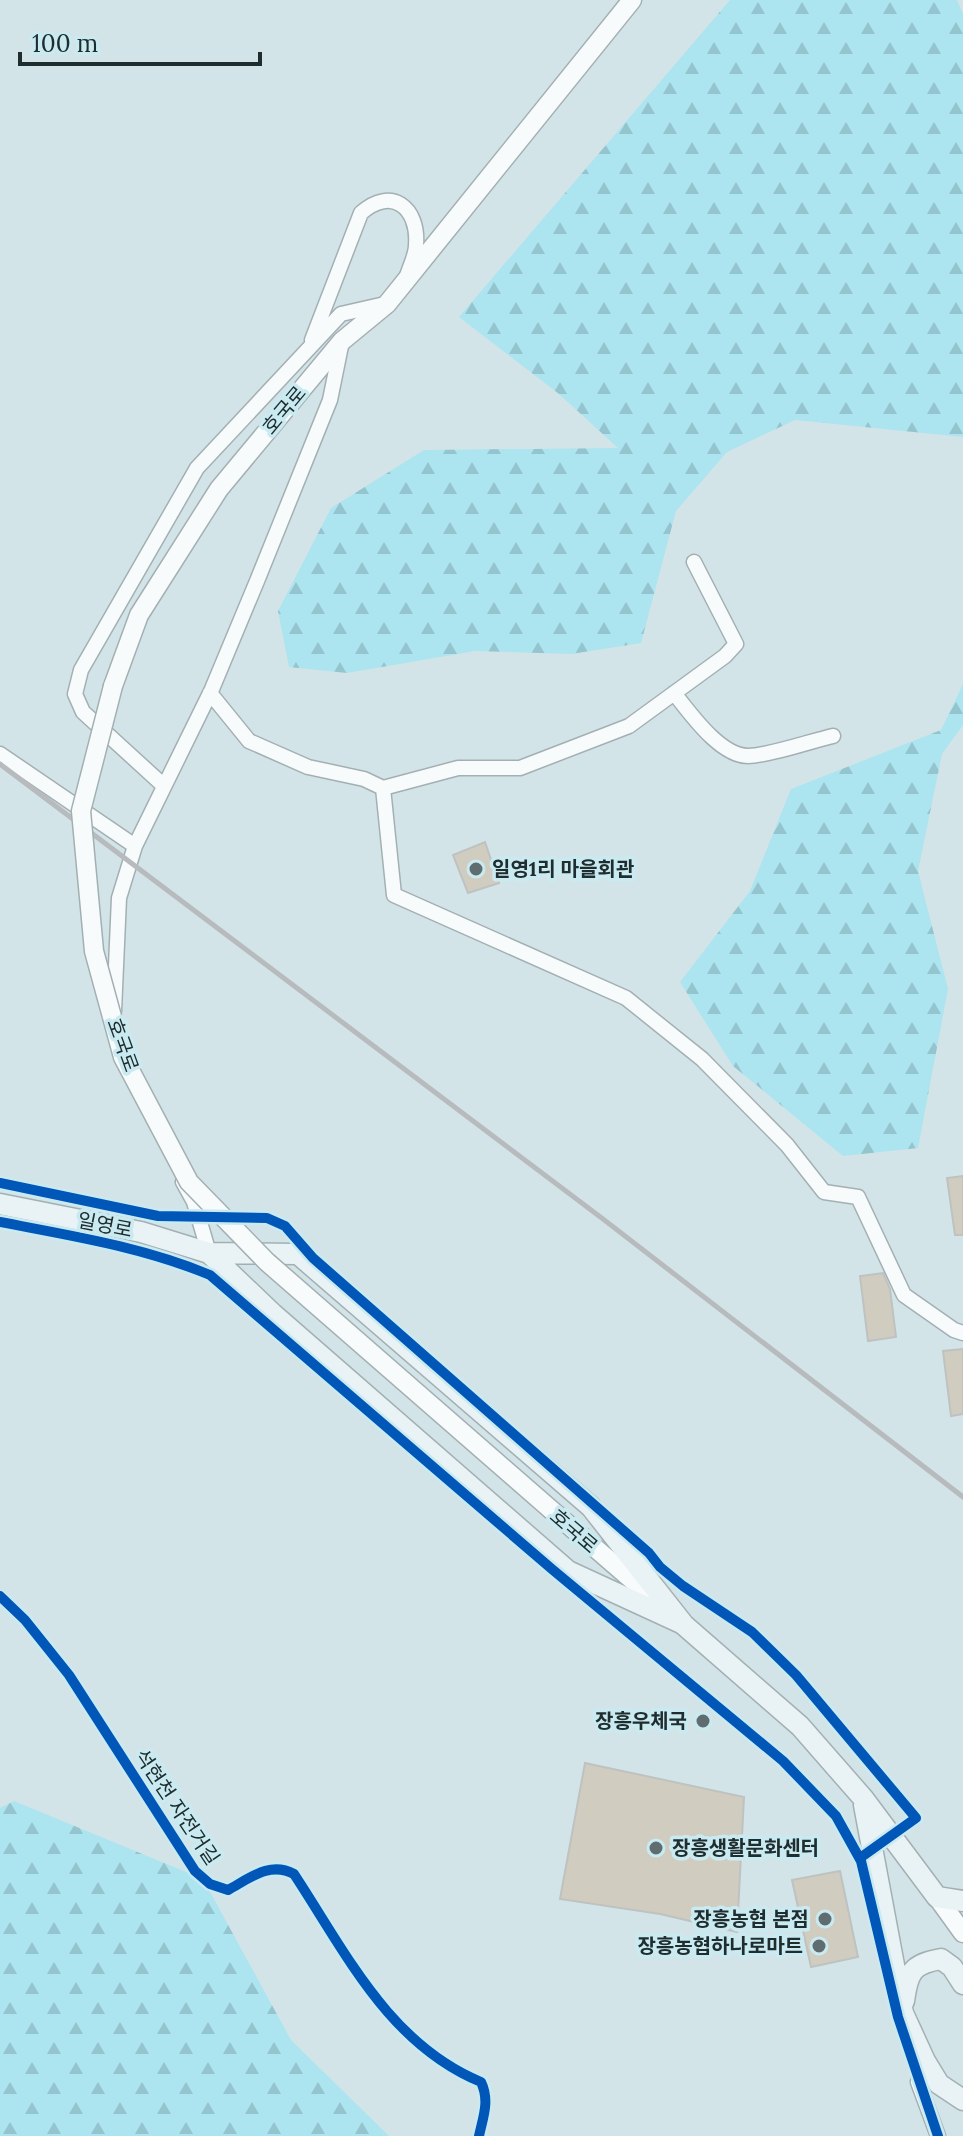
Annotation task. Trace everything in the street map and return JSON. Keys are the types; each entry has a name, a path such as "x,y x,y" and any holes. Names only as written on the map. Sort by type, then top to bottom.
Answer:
{"main road":[{"name":"일영로","path":"0,1204 141,1232 209,1253"},
{"path":"209,1253 298,1254 591,1507 684,1625"},
{"path":"209,1253 273,1314 568,1571 684,1625"},
{"name":"호국로","path":"684,1625 800,1726 863,1798 937,1897"},
{"path":"863,1798 903,2013 939,2084 963,2100"},
{"path":"937,1897 963,1901"},
{"path":"903,2013 907,1981 918,1966 941,1959 952,1967 963,1984"}],"street":[{"name":"호국로","path":"632,0 387,304 342,341 219,489 139,615 113,686 81,811 94,951 123,1057 189,1182 267,1262 684,1625"},
{"path":"309,348 361,213 372,203 388,200 406,207 414,221 417,247 405,282"},
{"path":"164,786 83,712 75,694 81,670 197,468 341,314 387,304"},
{"path":"209,1253 194,1202 164,1147 113,1016 119,898 135,846 210,693 330,400 342,341"},
{"path":"210,693 249,741 308,767 364,779 383,788 458,768 520,768 629,726 725,656 736,644 694,562"},
{"path":"674,693 726,749 746,756 833,736"},
{"path":"0,754 135,846"},
{"path":"383,788 394,895 626,998 702,1059 787,1145 824,1192 858,1197 904,1295 963,1333"},
{"name":"호국로","path":"937,1897 963,1933"},
{"path":"925,2061 918,2082 938,2136"}],"green space":[{"path":"730,0 957,0 963,14 963,437 795,420 727,452 676,511 641,643 571,654 475,651 347,673 289,667 278,611 331,508 424,450 618,448 559,394 459,317"},
{"path":"963,684 963,725 942,754 918,871 948,989 918,1148 843,1156 733,1066 680,982 750,891 791,789 941,730"},
{"path":"14,1801 203,1879 291,2040 389,2136 0,2136 0,1808"}],"building":[{"name":"일영1리 마을회관","path":"485,842 499,883 468,893 453,855"},
{"path":"963,1176 963,1235 955,1235 947,1178"},
{"path":"883,1273 890,1289 896,1337 868,1341 860,1276"},
{"path":"963,1349 963,1414 951,1416 943,1351"},
{"name":"장흥생활문화센터","path":"585,1763 744,1797 737,1932 660,1914 560,1899"},
{"name":"장흥농협 본점","path":"840,1871 858,1957 811,1967 792,1880"}],"railway":[{"path":"0,764 603,1219 963,1497"}],"cycle path":[{"path":"0,1183 158,1216 267,1218 285,1226 313,1258 649,1553 660,1567 752,1632 796,1675 916,1818 860,1858"},
{"path":"0,1222 133,1250 210,1275 553,1570 783,1761 836,1816 861,1861 898,2017 938,2136"},
{"name":"석현천 자전거길","path":"0,1596 25,1620 69,1675 195,1871 210,1884 228,1890 268,1870 285,1870 294,1874 352,1965 395,2020 420,2045 481,2082 485,2102 479,2136"}],"place":[{"name":"일영1리 마을회관","path":"476,869"},
{"name":"장흥우체국","path":"703,1721"},
{"name":"장흥생활문화센터","path":"656,1848"},
{"name":"장흥농협 본점","path":"825,1919"},
{"name":"장흥농협하나로마트","path":"819,1946"}]}
